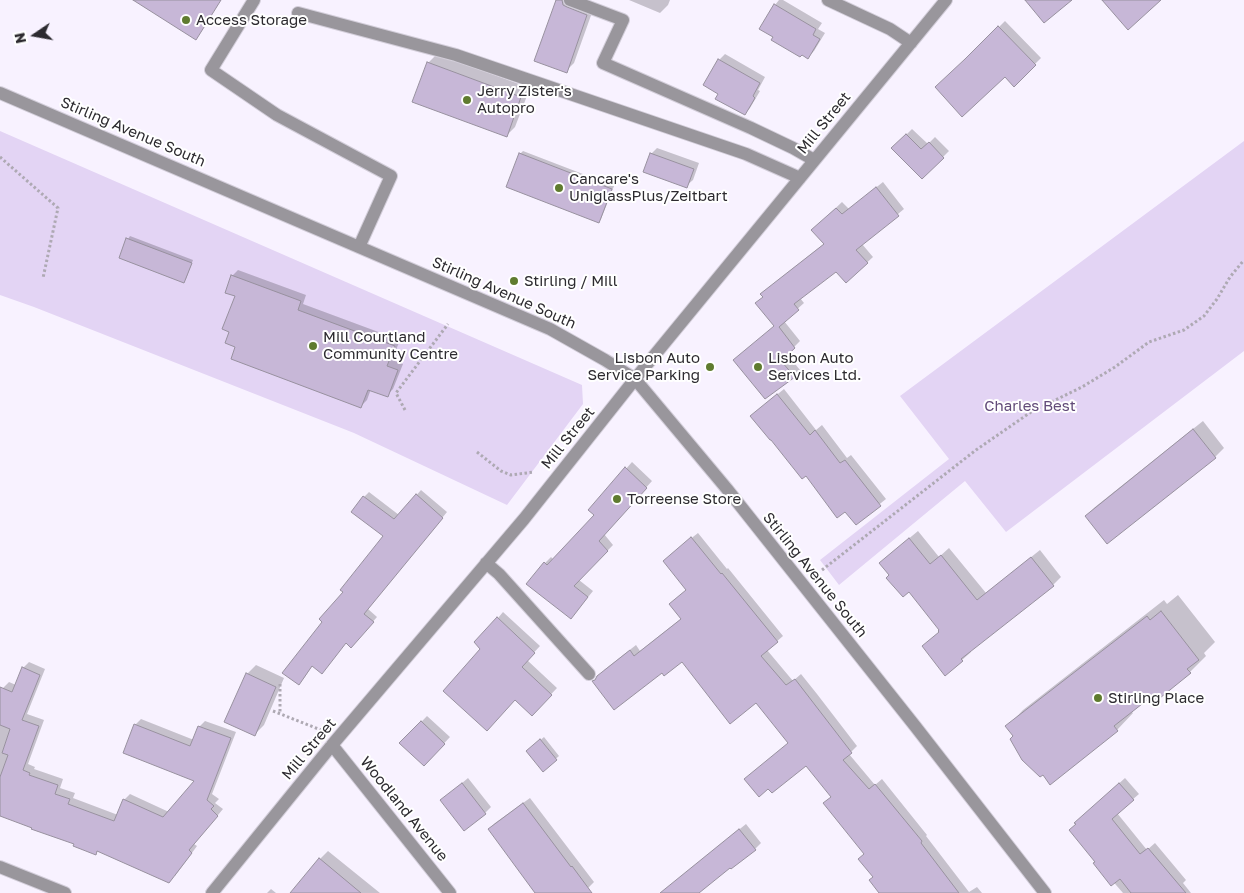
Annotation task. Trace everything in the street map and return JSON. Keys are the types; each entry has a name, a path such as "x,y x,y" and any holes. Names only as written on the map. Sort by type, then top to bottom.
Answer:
{"street":[{"path":"254,0 211,70 277,115 391,176 359,247"},
{"path":"570,0 623,20 603,63 751,128 814,160"},
{"path":"828,0 890,29 911,43"},
{"name":"Mill Street","path":"212,893 332,745 524,519 635,379 946,0"},
{"path":"298,13 456,55 746,154 800,178"},
{"name":"Stirling Avenue South","path":"0,93 550,329 635,379 727,490 1045,893"},
{"path":"486,563 499,574 589,674"},
{"name":"Woodland Avenue","path":"332,745 450,893"},
{"path":"0,868 65,893"}],"path":[{"path":"0,157 58,208 43,278"},
{"path":"822,570 976,450 1031,412 1090,382 1115,367 1149,342 1184,330 1204,316 1218,299 1230,277 1244,260"},
{"path":"405,410 396,393 448,324"},
{"path":"477,452 501,471 511,475 534,472"},
{"path":"280,684 280,713"},
{"path":"273,711 322,730"}],"green space":[{"name":"Mill Courtland Community Centre","path":"0,131 582,385 583,404 507,505 354,433 0,295"},
{"name":"Charles Best","path":"1244,141 1244,351 1006,532 965,481 839,585 820,560 949,459 900,396"}],"building":[{"name":"Access Storage","path":"133,0 221,0 196,40"},
{"path":"556,0 562,0 563,5 587,15 567,73 534,61"},
{"path":"1025,0 1072,0 1044,23"},
{"path":"1102,0 1161,0 1128,30"},
{"path":"774,4 816,29 813,35 820,39 808,59 802,55 800,57 771,40 773,37 759,29"},
{"path":"998,26 1036,65 1014,87 1005,77 962,117 935,87"},
{"path":"718,59 760,83 753,96 755,98 745,115 715,99 718,94 703,85"},
{"name":"Jerry Zister's Autopro","path":"427,62 521,97 507,137 412,102"},
{"path":"906,134 921,149 929,142 944,158 922,179 891,148"},
{"name":"Cancare's UniglassPlus/Zeitbart","path":"519,153 612,189 599,223 506,187"},
{"path":"650,153 694,169 687,188 643,172"},
{"path":"876,187 899,216 856,250 868,263 846,283 836,272 794,304 799,310 779,327 795,348 781,361 795,377 765,399 733,360 774,326 755,303 763,297 760,294 824,244 811,230 836,208 842,214"},
{"path":"126,238 192,263 184,283 119,258"},
{"path":"231,275 301,301 298,310 395,346 387,366 398,370 388,397 368,390 361,408 231,359 235,347 225,343 229,332 222,329 235,296 225,293"},
{"path":"777,394 810,435 815,430 840,463 845,460 881,506 856,525 845,512 837,518 806,476 802,479 750,416"},
{"path":"1193,429 1216,458 1107,544 1085,516"},
{"path":"625,467 647,488 599,541 608,551 574,586 588,597 571,619 526,584 544,562 547,565 594,515 588,510"},
{"path":"416,494 443,518 364,614 374,622 351,648 346,643 322,674 312,666 299,685 282,673 322,622 319,619 343,592 340,590 383,536 351,512 363,496 394,519"},
{"path":"691,537 778,642 761,656 786,685 795,679 852,753 843,760 869,789 875,784 922,841 921,843 959,893 879,893 869,880 873,877 858,859 864,854 823,803 831,797 806,766 772,793 768,789 759,797 744,779 788,743 756,703 730,724 682,662 664,676 662,673 614,710 592,681 630,650 634,656 681,619 669,604 686,590 663,561"},
{"path":"909,538 930,564 941,555 977,600 1031,557 1054,586 961,659 963,661 945,676 922,646 939,630 909,592 903,597 886,578 889,575 879,563"},
{"name":"Stirling Place","path":"1161,611 1199,660 1187,669 1191,673 1155,702 1151,697 1114,726 1118,731 1050,785 1043,775 1040,777 1022,760 1010,739 1013,736 1005,726 1147,616 1150,620"},
{"path":"497,617 535,653 522,667 552,695 532,716 515,700 487,731 443,691 480,649 474,642"},
{"path":"22,667 40,675 22,720 39,726 23,770 30,773 29,775 58,785 55,794 70,799 68,804 114,821 123,799 163,817 194,781 123,753 134,724 190,746 198,726 231,738 207,800 214,806 211,809 218,816 189,850 192,853 169,883 97,851 96,855 73,846 74,844 0,816 0,777 8,755 2,753 10,729 0,725 0,687 12,692"},
{"path":"246,673 276,687 255,736 224,722"},
{"path":"421,721 445,744 424,766 399,743"},
{"path":"540,739 557,760 543,772 526,751"},
{"path":"462,783 486,814 464,831 440,800"},
{"path":"1119,783 1134,800 1112,819 1140,854 1148,848 1186,893 1131,893 1120,879 1111,886 1093,863 1095,862 1069,830 1076,824 1074,823"},
{"path":"523,803 592,893 535,893 488,829"},
{"path":"739,829 756,850 699,893 660,893"},
{"path":"319,858 361,893 290,893"}],"place":[{"name":"Access Storage","path":"186,20"},
{"name":"Jerry Zister's Autopro","path":"467,100"},
{"name":"Cancare's UniglassPlus/Zeitbart","path":"559,188"},
{"name":"Stirling / Mill","path":"514,281"},
{"name":"Mill Courtland Community Centre","path":"313,346"},
{"name":"Lisbon Auto Service Parking","path":"710,367"},
{"name":"Lisbon Auto Services Ltd.","path":"758,367"},
{"name":"Torreense Store","path":"617,499"},
{"name":"Stirling Place","path":"1098,698"}]}
